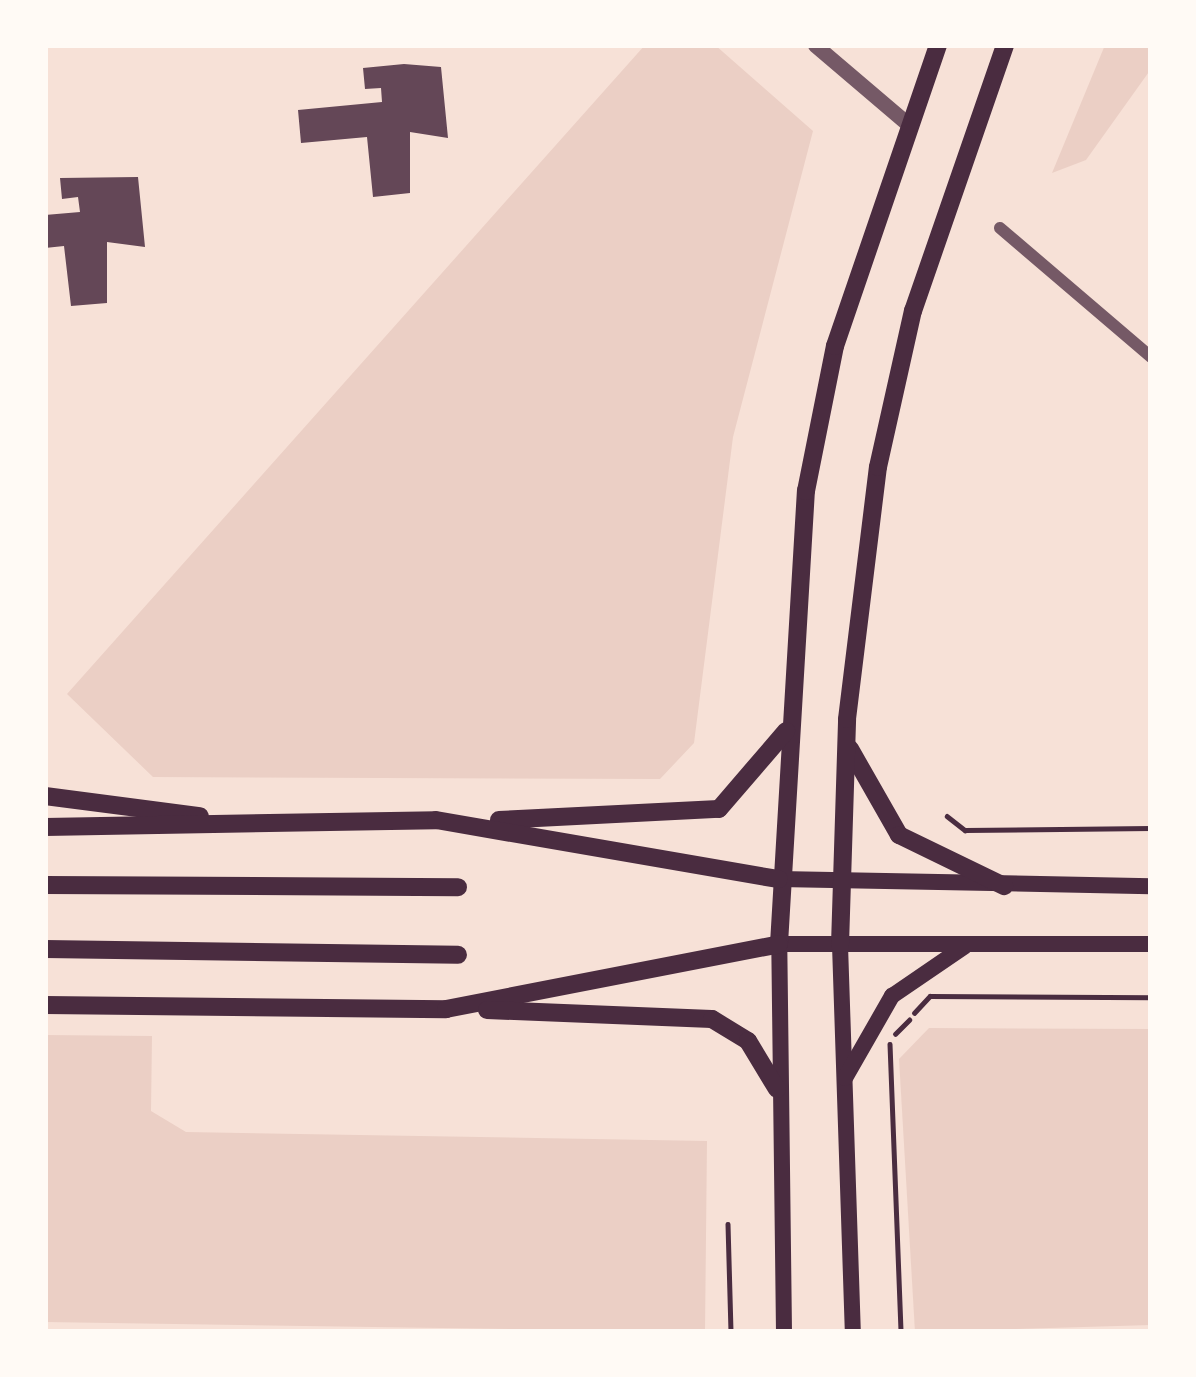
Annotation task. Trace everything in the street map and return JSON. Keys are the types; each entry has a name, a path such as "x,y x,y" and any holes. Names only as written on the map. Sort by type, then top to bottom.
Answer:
{"main road":[{"path":"784,1332 777,1089 779,879 800,538 835,346 938,45"},
{"path":"853,1332 839,945 846,740 878,467 913,311 1004,45"},
{"path":"45,826 699,814 745,790 786,730"},
{"path":"846,740 899,835 1004,886"},
{"path":"45,796 265,825"},
{"path":"436,820 841,886 1151,886"},
{"path":"45,885 458,887"},
{"path":"446,1009 778,944 1151,944"},
{"path":"841,1090 889,1000 967,944"},
{"path":"45,949 458,955"},
{"path":"45,1005 446,1009 712,1018 748,1041 777,1089"}],"street":[{"path":"815,45 909,125"},
{"path":"1000,228 1151,357"}],"path":[{"path":"947,816 964,830 1151,828"},
{"path":"901,1332 890,1040 929,996 1151,997"},
{"path":"728,1224 731,1332"}],"shaded area":[{"path":"645,45 715,45 813,131 733,437 694,743 660,779 153,777 67,694"},
{"path":"1105,45 1151,45 1151,69 1086,160 1052,173"},
{"path":"929,1028 1151,1029 1151,1325 915,1332 899,1059"},
{"path":"45,1035 152,1036 151,1111 186,1132 707,1141 705,1332 45,1322"}],"building":[{"path":"441,67 448,138 410,132 410,193 373,197 367,137 301,143 298,110 382,102 381,88 365,89 363,68"},
{"path":"138,177 145,247 107,242 107,303 71,306 64,246 45,248 45,215 80,212 78,197 62,199 60,178"}]}
